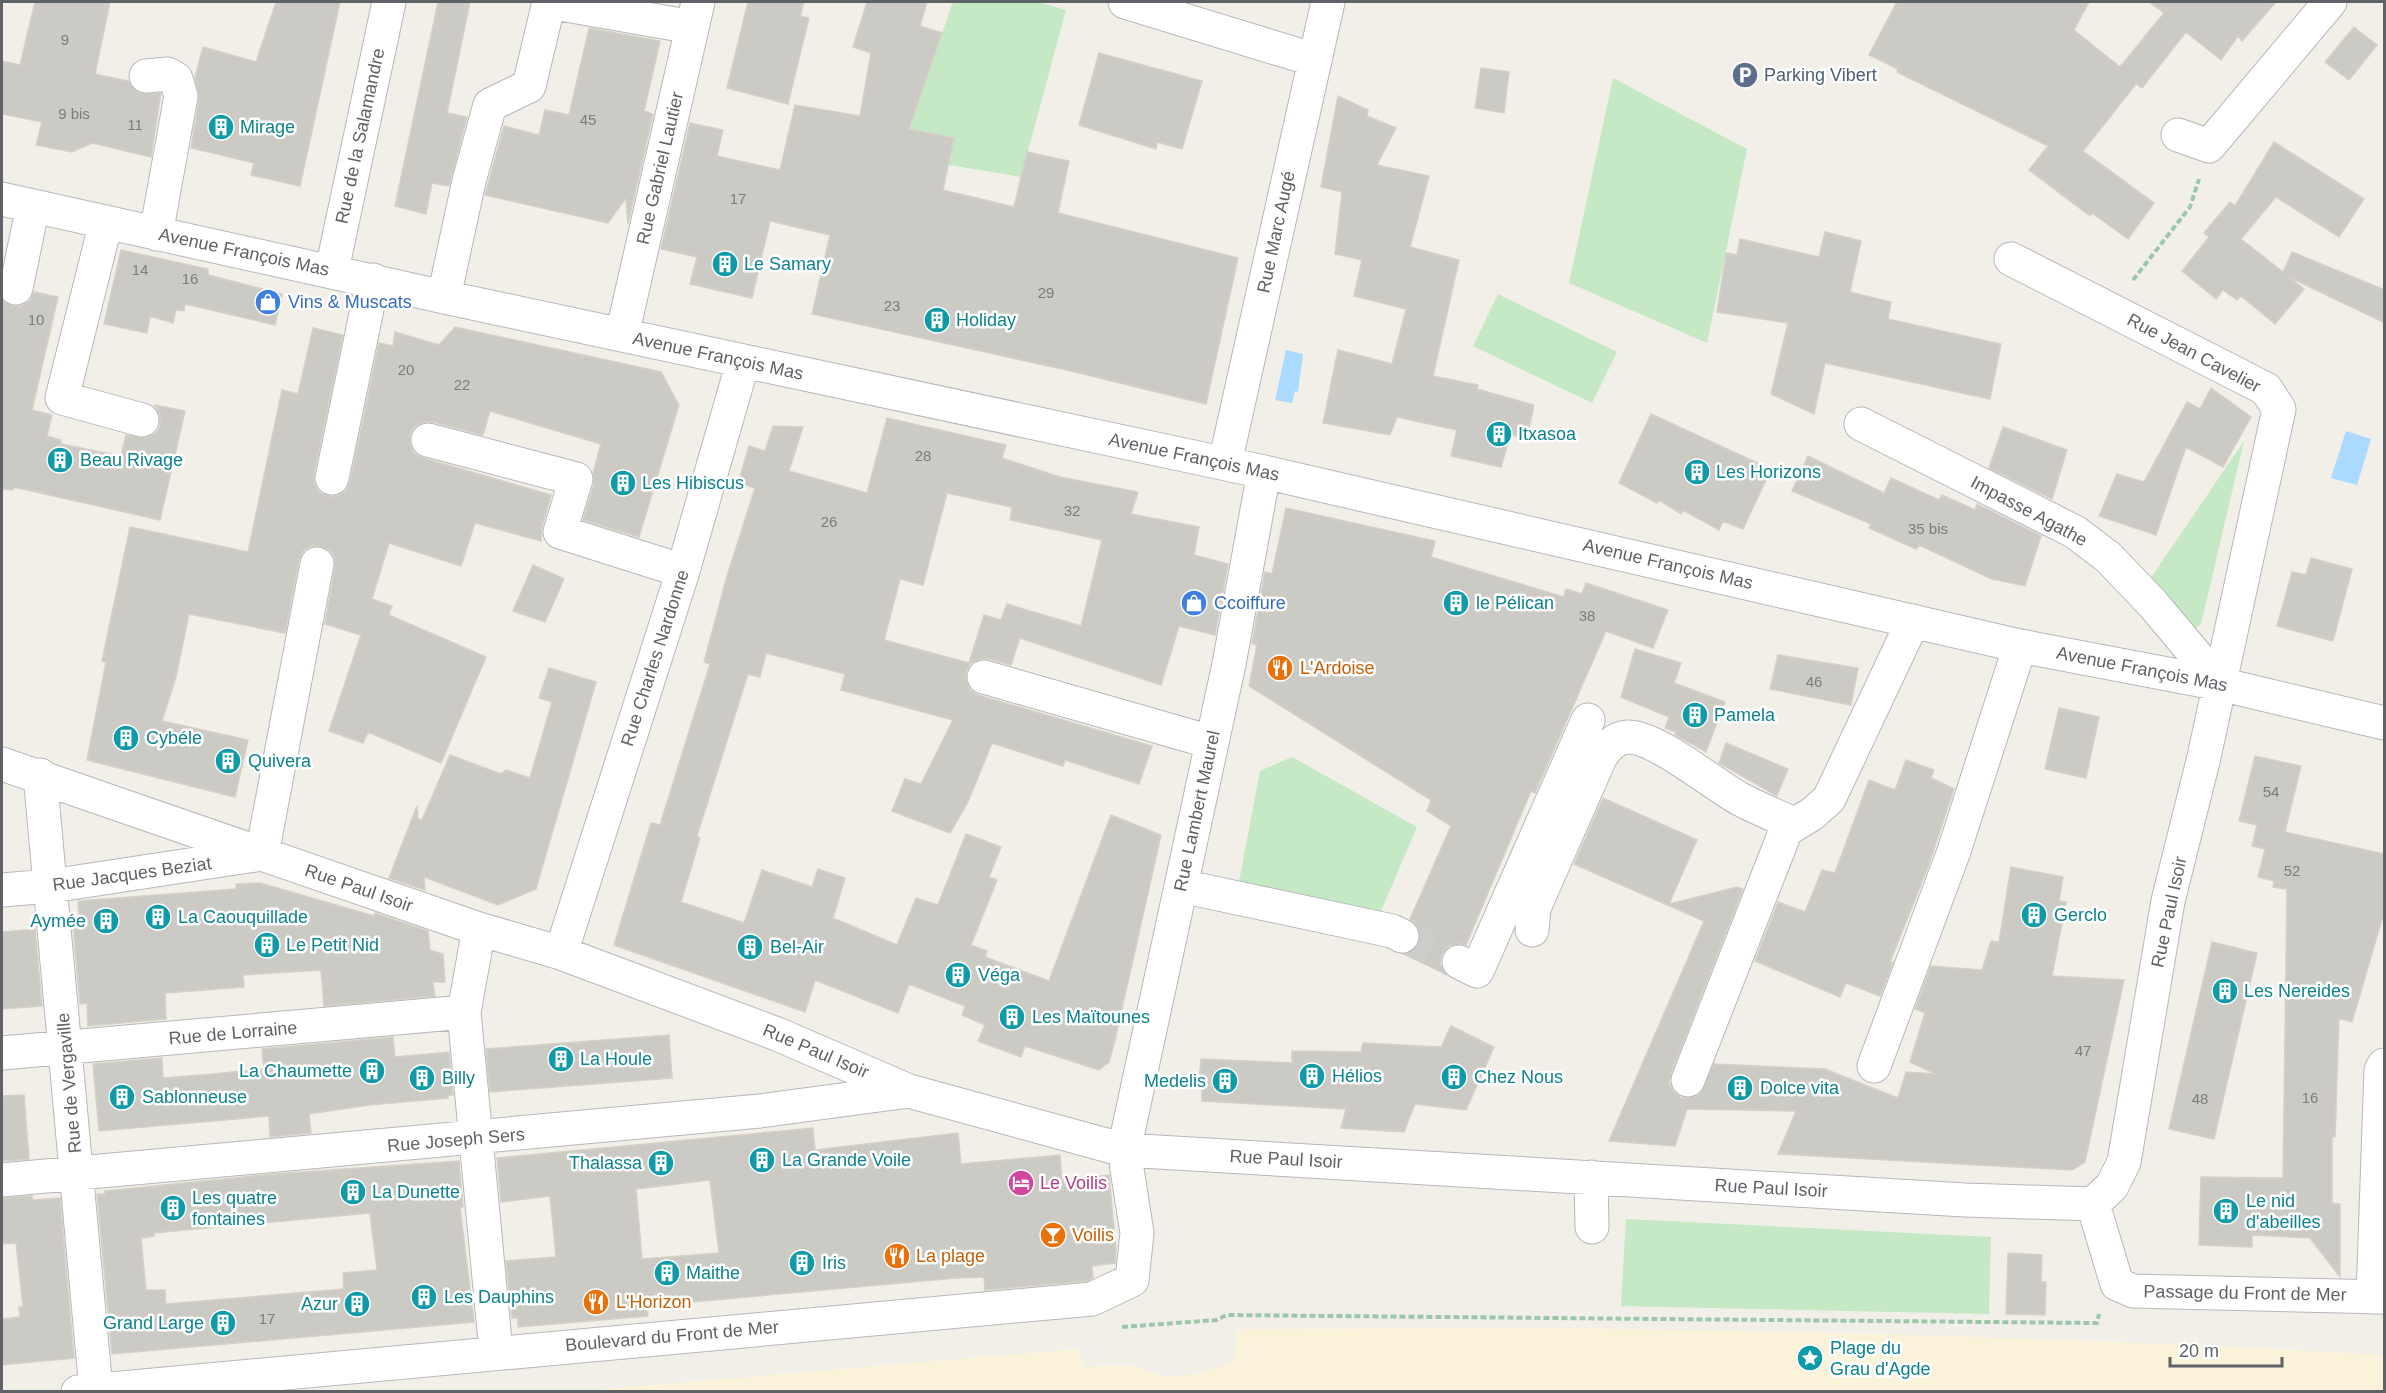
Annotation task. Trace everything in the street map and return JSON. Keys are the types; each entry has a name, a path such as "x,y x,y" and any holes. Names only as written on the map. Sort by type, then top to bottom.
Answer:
{"street":[{"name":"Rue de la Salamandre","path":"332,270 388,2"},
{"path":"444,297 469,181 490,105 529,86 549,2 695,14"},
{"path":"1125,2 1314,60"},
{"name":"Rue Marc Augé","path":"1225,463 1328,2"},
{"path":"2178,135 2209,146 2330,2"},
{"name":"Rue Gabriel Lautier","path":"622,335 695,14"},
{"path":"146,76 168,74 176,79 181,96 156,234"},
{"name":"Avenue François Mas","path":"2,199 743,362 1225,463 2020,646 2220,684 2385,723"},
{"path":"16,288 33,206"},
{"path":"106,222 62,398 142,420"},
{"name":"Rue Jean Cavelier","path":"2011,259 2266,389 2279,409 2276,432 2220,684"},
{"path":"332,478 373,280"},
{"name":"Rue Charles Nardonne","path":"561,953 683,570 743,362"},
{"name":"Impasse Agathe","path":"1861,424 2075,532 2108,557 2153,604 2220,684"},
{"path":"428,440 576,479 560,532 683,570"},
{"name":"Rue Lambert Maurel","path":"1124,1150 1211,742 1264,472"},
{"path":"262,854 317,564"},
{"path":"1688,1080 1786,830 1812,814 1829,799 1913,621"},
{"path":"1874,1066 1954,851 2020,646"},
{"path":"984,677 1211,742"},
{"name":"Rue Paul Isoir","path":"2,765 40,776 479,929 561,953 777,1034 909,1090 1124,1150 1965,1200 2093,1204 2112,1186 2124,1162 2168,901 2220,684"},
{"path":"1459,962 1477,971 1588,720"},
{"path":"1532,930 1534,908 1595,769 1607,746 1616,740 1629,737 1644,741 1665,751 1739,799 1794,824"},
{"name":"Rue de Vergaville","path":"40,776 78,1174 87,1391"},
{"name":"Rue Jacques Beziat","path":"2,890 51,886 262,854"},
{"path":"1181,886 1392,931 1402,936"},
{"path":"479,929 464,1011 496,1352"},
{"name":"Rue de Lorraine","path":"2,1053 464,1011"},
{"path":"2379,1297 2381,1070 2385,1065"},
{"name":"Rue Joseph Sers","path":"2,1180 760,1111 909,1090"},
{"name":"Boulevard du Front de Mer","path":"87,1391 1092,1299 1132,1280 1137,1233 1124,1150"},
{"path":"1592,1177 1592,1227"},
{"name":"Passage du Front de Mer","path":"2093,1204 2117,1284 2133,1291 2379,1297"}],"path":[{"path":"2110,309 2190,207 2209,146"},
{"path":"1114,1328 1217,1320 1226,1314 2097,1323 2103,1297 2122,1287"}],"green space":[{"path":"953,2 1038,2 1066,10 1021,177 949,165 954,138 910,130 915,109"},
{"path":"1613,78 1747,149 1707,343 1569,283"},
{"path":"1498,294 1617,352 1592,403 1473,346"},
{"path":"2244,441 2201,624 2191,632 2148,582"},
{"path":"1292,757 1417,827 1378,918 1238,887 1260,771"},
{"path":"1626,1219 1991,1237 1989,1314 1621,1306"}],"sand":[{"name":"Plage du Grau d'Agde","path":"1538,1328 1961,1337 2173,1344 2384,1355 2384,1391 606,1391 607,1389 1078,1349 1083,1367 1129,1365 1165,1377 1200,1374 1235,1361 1238,1329"}],"water":[{"path":"1286,350 1303,354 1298,392 1295,391 1292,403 1275,400"},
{"path":"2346,431 2371,439 2357,485 2331,478"}],"building":[{"path":"35,2 110,2 95,74 128,81 139,93 161,93 151,157 92,143 72,152 36,145 42,122 2,114 2,61 20,65"},
{"path":"276,2 340,2 300,186 251,175 254,163 191,148 199,99 195,77 203,47 256,62"},
{"path":"438,2 470,2 447,113 467,117 449,186 432,183 426,214 395,206"},
{"path":"748,2 804,2 800,16 809,18 788,104 727,88"},
{"path":"867,2 927,2 920,26 942,33 909,129 954,138 943,190 1014,207 1027,152 1069,161 1058,213 1238,258 1206,404 1071,371 812,314 830,235 770,221 752,298 690,284 697,257 661,249 690,123 723,130 717,156 780,170 795,105 860,116 871,53 853,47"},
{"path":"1897,2 2089,2 2074,30 2120,67 2164,13 2149,2 2276,2 2242,41 2238,36 2221,60 2186,32 2142,88 2136,84 2083,151 2154,203 2128,239 2092,213 2090,216 2029,170 2048,146 1897,72 1898,69 1869,55"},
{"path":"2354,27 2377,45 2349,80 2325,62"},
{"path":"589,28 660,41 644,111 653,114 628,224 626,198 608,223 485,195 504,126 539,135 545,110 569,115"},
{"path":"1099,53 1202,81 1182,149 1157,142 1156,149 1079,125"},
{"path":"1481,68 1509,72 1504,113 1475,108"},
{"path":"1338,96 1368,110 1367,116 1396,128 1377,165 1429,176 1410,247 1459,260 1433,376 1478,385 1477,389 1534,405 1527,438 1510,435 1501,467 1451,456 1457,430 1397,417 1390,435 1323,423 1338,350 1392,364 1406,309 1354,296 1362,260 1335,254 1342,192 1321,187"},
{"path":"2274,142 2364,199 2339,237 2276,197 2241,239 2283,272 2292,252 2385,290 2385,323 2289,277 2304,289 2275,324 2241,296 2237,300 2223,290 2216,299 2182,271 2209,237 2204,233 2230,202 2235,206"},
{"path":"1825,232 1861,241 1850,292 1891,302 1888,319 2001,344 1990,399 1825,363 1814,414 1771,394 1788,323 1717,312 1726,253 1737,255 1740,239 1819,257"},
{"path":"121,250 208,269 208,275 282,294 275,325 185,304 184,311 176,310 173,323 150,316 147,333 104,324"},
{"path":"34,292 58,297 32,410 52,415 47,436 61,440 61,444 121,456 126,435 146,438 156,433 160,426 160,416 155,405 185,411 160,520 14,487 13,490 2,489 2,299 12,306 21,306 30,301"},
{"path":"455,327 661,372 679,405 639,537 583,520 594,484 593,473 601,444 490,411 483,435 433,422 423,422 414,427 410,435 410,444 414,453 423,458 551,495 542,527 541,541 475,523 461,566 389,543 372,599 392,606 389,615 486,657 441,763 368,732 363,743 329,731 361,635 325,624 335,567 334,557 330,550 320,546 311,546 303,551 299,560 285,633 189,614 176,677 162,721 248,740 235,797 87,760 106,662 102,661 130,527 248,552 282,390 298,394 313,328 343,335 314,474 314,483 319,492 337,496 346,491 350,482 379,343 393,346 395,332 439,345"},
{"path":"2211,388 2251,417 2223,467 2186,447 2156,535 2099,516 2117,474 2144,482 2187,402 2200,409"},
{"name":"Les Horizons","path":"1651,414 1771,469 1743,529 1723,521 1719,530 1683,510 1681,514 1659,500 1657,503 1619,483"},
{"path":"887,418 1006,445 1002,458 1060,477 1138,492 1131,514 1199,527 1194,555 1228,564 1215,635 1179,626 1161,685 1020,638 1011,665 989,659 980,659 971,663 966,671 966,681 970,690 978,695 1152,746 1139,784 1065,760 1063,766 992,743 968,802 950,833 892,811 905,779 921,784 953,720 841,690 845,674 766,653 760,677 748,674 697,836 700,838 681,902 744,923 762,870 812,887 818,869 845,878 833,918 897,945 916,898 938,905 966,834 1001,847 989,877 997,880 971,945 987,951 985,957 1049,981 1111,815 1161,835 1115,1040 1109,1062 1099,1070 1025,1046 1021,1057 978,1041 985,1025 962,1015 965,1006 909,984 898,1013 815,980 805,1012 614,945 651,823 660,825 710,664 704,662 727,576 755,488 738,483 749,446 765,451 773,426 803,427 789,471 867,493","holes":["947,493 1012,507 1010,520 1102,540 1081,626 1007,604 1001,620 984,615 969,663 884,640 900,579 923,585"]},
{"path":"2003,427 2067,450 2052,499 1989,468"},
{"path":"1808,456 1884,493 1891,478 1939,500 1942,495 1975,510 1977,504 2041,536 2025,586 1992,579 1919,545 1916,549 1869,528 1871,524 1792,491"},
{"path":"1286,508 1435,541 1431,557 1564,597 1566,589 1582,594 1586,583 1668,610 1653,648 1606,631 1535,793 1531,791 1466,945 1457,943 1449,946 1442,954 1440,964 1445,974 1405,954 1413,951 1419,944 1421,935 1418,926 1410,919 1451,826 1427,811 1431,800 1249,686 1257,645 1252,643 1265,572 1272,574"},
{"path":"2311,558 2352,569 2333,641 2277,626 2292,572 2306,575"},
{"path":"533,565 564,579 545,622 513,611"},
{"path":"1635,649 1681,663 1674,683 1725,702 1706,752 1675,735 1676,732 1665,728 1669,717 1621,697"},
{"path":"1778,655 1858,668 1851,705 1770,689"},
{"path":"549,668 596,682 536,889 498,905 424,877 425,890 389,878 417,806 418,819 422,820 450,755 501,774 506,770 530,778 552,702 539,698"},
{"path":"2059,708 2099,717 2086,778 2045,769"},
{"path":"1726,743 1788,769 1777,796 1719,763"},
{"path":"2255,756 2301,766 2285,832 2385,854 2385,910 2352,1022 2339,1018 2335,1137 2332,1137 2332,1203 2340,1204 2340,1277 2310,1238 2252,1235 2252,1247 2199,1245 2201,1177 2283,1178 2287,889 2273,887 2274,881 2258,877 2265,849 2252,846 2257,825 2239,821"},
{"path":"1906,760 1934,770 1931,778 1954,789 1928,867 1890,962 1893,962 1880,996 1846,983 1840,997 1755,961 1778,902 1805,912 1822,870 1835,873 1869,780 1895,790"},
{"path":"1603,798 1697,840 1669,904 1737,887 1743,889 1671,1073 1669,1082 1673,1091 1682,1098 1691,1098 1700,1094 1714,1064 1825,1069 1898,1098 1906,1072 1936,1074 1910,1062 1925,1013 1915,1009 1931,966 1982,970 1991,941 1999,942 2011,867 2063,877 2059,901 2066,902 2052,976 2124,980 2085,1162 2072,1170 1778,1154 1796,1111 1687,1109 1675,1146 1609,1141 1704,921 1574,864"},
{"path":"260,883 374,916 375,913 428,931 430,950 443,954 445,982 433,982 435,996 324,1006 321,970 243,975 244,987 165,993 166,1019 88,1026 87,1003 80,1004 73,926 80,926 78,901 236,889 236,884"},
{"path":"35,929 42,1006 2,1009 2,932"},
{"path":"2212,942 2257,953 2214,1139 2169,1129"},
{"path":"1451,1026 1494,1047 1466,1110 1415,1104 1404,1132 1341,1128 1346,1109 1202,1101 1202,1086 1199,1084 1201,1059 1292,1063 1292,1051 1361,1052 1363,1043 1441,1047"},
{"path":"669,1035 672,1078 490,1092 486,1049"},
{"path":"393,1037 395,1057 449,1052 453,1095 448,1095 448,1098 369,1105 309,1114 311,1133 270,1137 269,1116 99,1131 93,1064 162,1058 163,1078 213,1074 264,1069 262,1049"},
{"path":"24,1095 29,1159 2,1161 2,1096"},
{"path":"813,1128 815,1150 958,1133 961,1164 1060,1155 1062,1180 1109,1175 1116,1250 1115,1263 1092,1266 1093,1278 1087,1281 985,1290 984,1277 956,1278 647,1306 648,1316 518,1327 518,1318 512,1318 506,1261 556,1257 550,1196 501,1202 497,1158","holes":["710,1180 719,1253 642,1259 636,1189"]},
{"path":"459,1161 463,1207 460,1207 474,1322 112,1354 97,1194 105,1194 105,1191 274,1174","holes":["370,1213 377,1270 343,1273 344,1289 166,1304 165,1290 146,1290 141,1238 154,1236 154,1233"]},
{"path":"32,1196 33,1200 60,1198 74,1358 2,1365 2,1319 20,1317 19,1307 23,1307 16,1243 2,1244 2,1198"},
{"path":"2008,1253 2042,1255 2041,1282 2046,1282 2045,1315 2006,1314"}],"tunnel":[{"path":"1402,936 1459,962"}],"place":[{"name":"Parking Vibert","path":"1745,75"},
{"name":"Mirage","path":"221,127"},
{"name":"Le Samary","path":"725,264"},
{"name":"Vins & Muscats","path":"268,302"},
{"name":"Holiday","path":"937,320"},
{"name":"Itxasoa","path":"1499,434"},
{"name":"Beau Rivage","path":"60,460"},
{"name":"Les Horizons","path":"1697,472"},
{"name":"Les Hibiscus","path":"623,483"},
{"name":"Ccoiffure","path":"1194,603"},
{"name":"le Pélican","path":"1456,603"},
{"name":"L'Ardoise","path":"1280,668"},
{"name":"Pamela","path":"1695,715"},
{"name":"Cybéle","path":"126,738"},
{"name":"Quivera","path":"228,761"},
{"name":"Gerclo","path":"2034,915"},
{"name":"La Caouquillade","path":"158,917"},
{"name":"Aymée","path":"106,921"},
{"name":"Le Petit Nid","path":"267,945"},
{"name":"Bel-Air","path":"750,947"},
{"name":"Véga","path":"958,975"},
{"name":"Les Nereides","path":"2225,991"},
{"name":"Les Maïtounes","path":"1012,1017"},
{"name":"La Houle","path":"561,1059"},
{"name":"La Chaumette","path":"372,1071"},
{"name":"Hélios","path":"1312,1076"},
{"name":"Chez Nous","path":"1454,1077"},
{"name":"Billy","path":"422,1078"},
{"name":"Medelis","path":"1225,1081"},
{"name":"Dolce vita","path":"1740,1088"},
{"name":"Sablonneuse","path":"122,1097"},
{"name":"La Grande Voile","path":"762,1160"},
{"name":"Thalassa","path":"661,1163"},
{"name":"Le Voilis","path":"1021,1183"},
{"name":"La Dunette","path":"353,1192"},
{"name":"Les quatre fontaines","path":"173,1208"},
{"name":"Le nid d'abeilles","path":"2226,1211"},
{"name":"Voilis","path":"1053,1235"},
{"name":"La plage","path":"897,1256"},
{"name":"Iris","path":"802,1263"},
{"name":"Maithe","path":"667,1273"},
{"name":"Les Dauphins","path":"424,1297"},
{"name":"L'Horizon","path":"596,1302"},
{"name":"Azur","path":"357,1304"},
{"name":"Grand Large","path":"223,1323"},
{"name":"Plage du Grau d'Agde","path":"1810,1358"}]}
